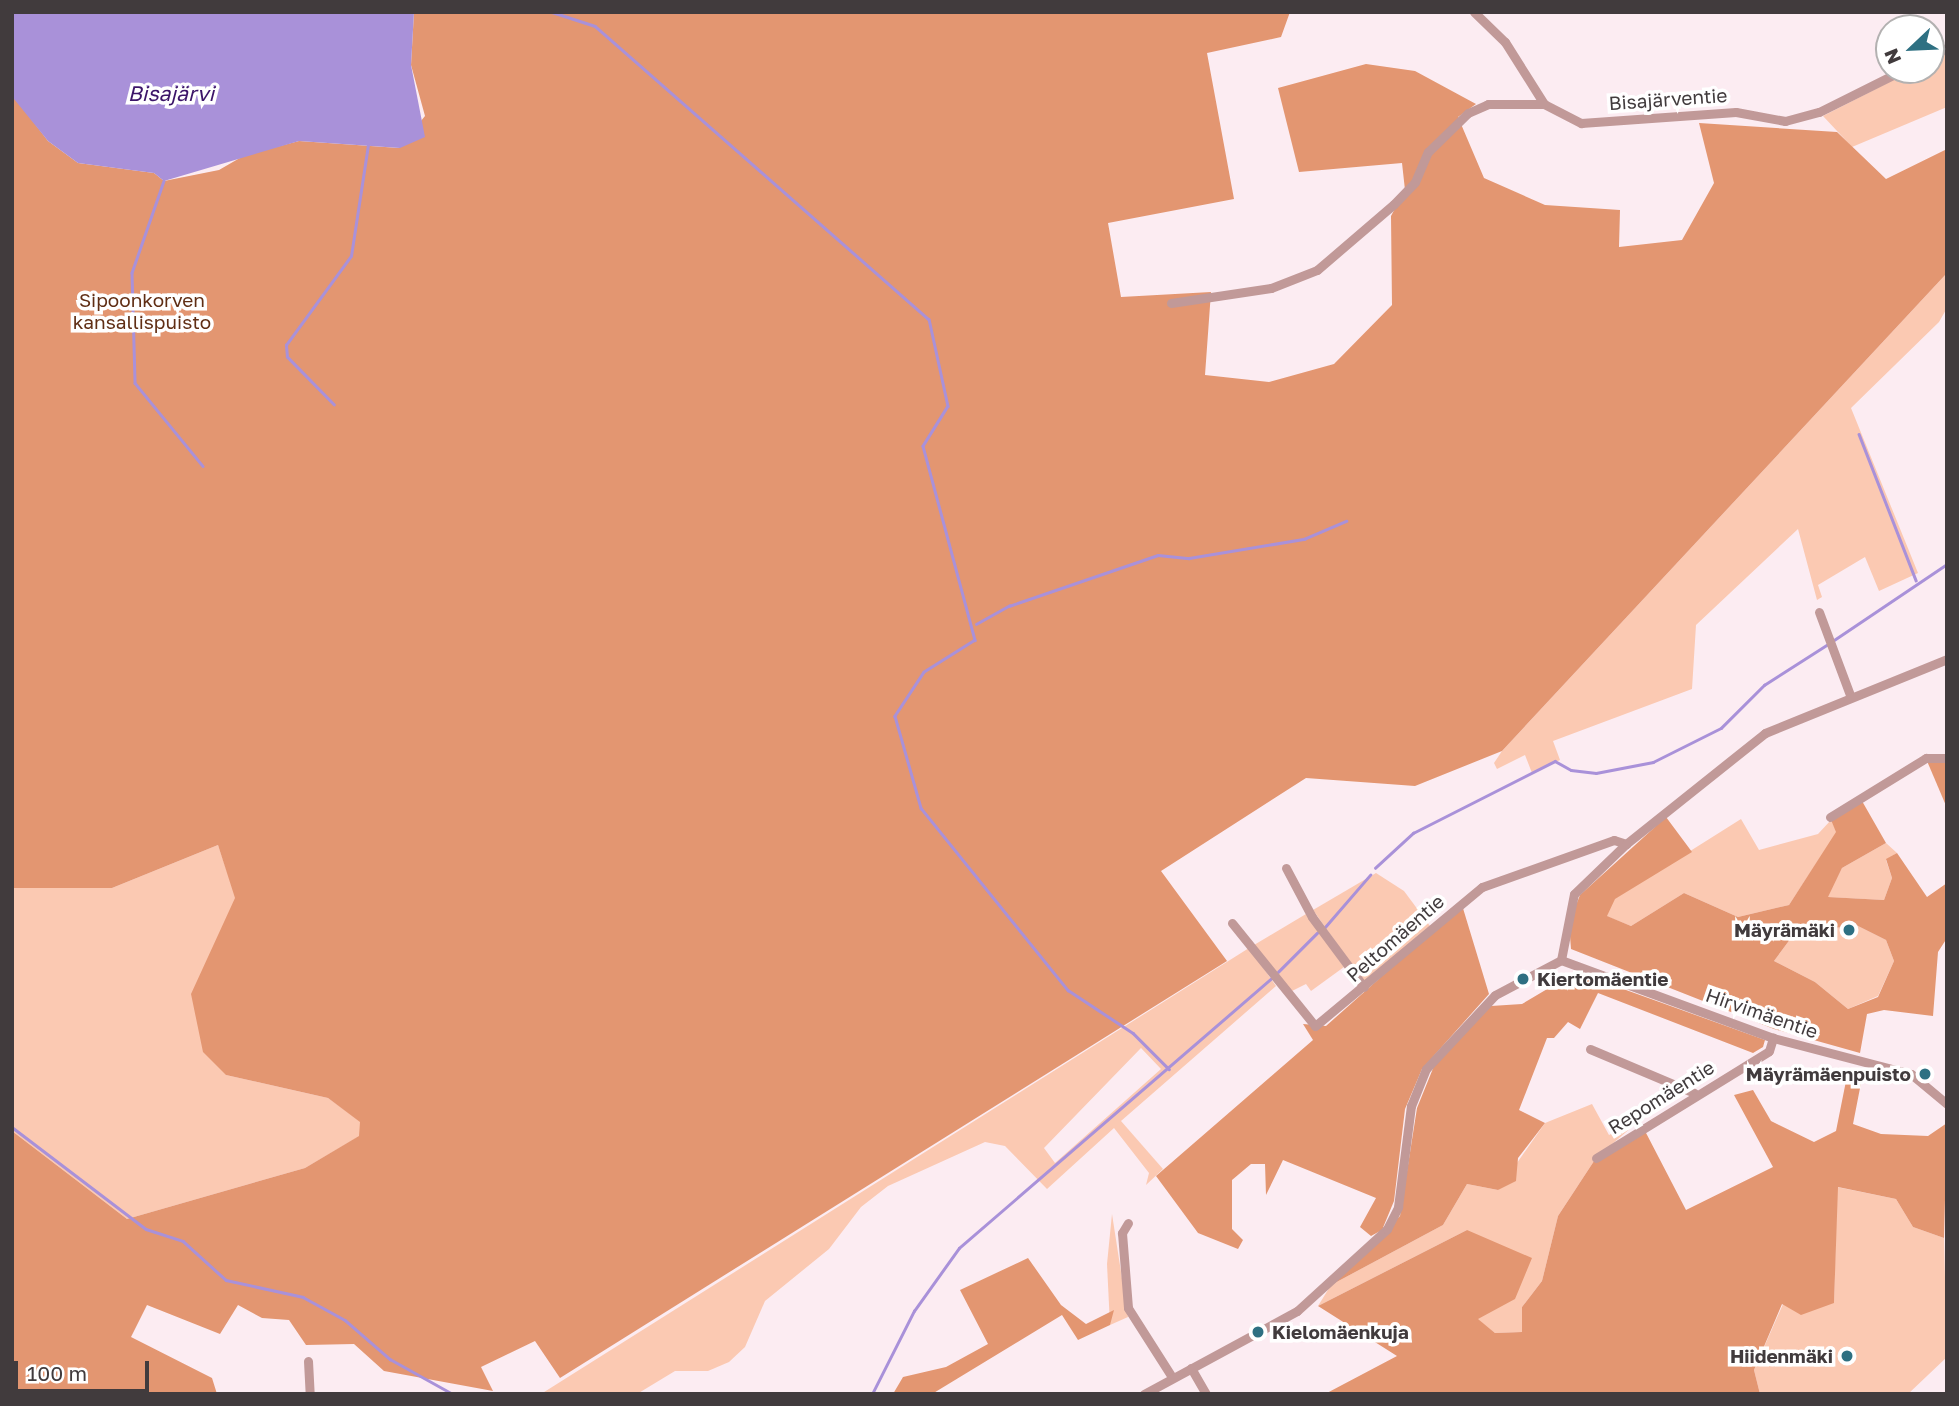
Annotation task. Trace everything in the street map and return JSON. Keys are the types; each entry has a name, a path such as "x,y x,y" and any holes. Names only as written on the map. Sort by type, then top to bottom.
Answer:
{"street":[{"path":"1474,12 1505,42 1544,104"},
{"name":"Bisajärventie","path":"1544,104 1581,123 1736,112 1785,121 1819,112 1875,84"},
{"path":"1171,303 1271,288 1317,270 1401,197 1428,152 1468,113 1488,104 1544,104"},
{"path":"1819,612 1850,695"},
{"path":"1144,1394 1297,1311 1387,1229 1398,1207 1411,1106 1426,1069 1494,995 1561,960 1574,894 1626,844 1749,743 1850,695 1947,659"},
{"path":"1830,817 1926,758 1947,758"},
{"name":"Peltomäentie","path":"1232,923 1307,1022 1324,1023 1482,887 1614,840 1626,844"},
{"path":"1286,868 1312,917 1364,987"},
{"name":"Hirvimäentie","path":"1561,960 1773,1038 1911,1074 1947,1104"},
{"name":"Repomäentie","path":"1596,1158 1694,1093 1769,1051 1773,1038"},
{"path":"1590,1049 1694,1093"},
{"path":"1128,1223 1122,1233 1128,1308 1172,1377"},
{"path":"308,1362 310,1394"},
{"path":"1191,1368 1206,1394"}],"shaded area":[{"path":"1947,53 1947,107 1852,147 1823,116 1886,84 1945,84"},
{"path":"1947,273 1947,308 1939,322 1851,408 1918,573 1879,591 1865,557 1818,585 1822,597 1817,600 1798,529 1696,625 1692,689 1553,741 1560,760 1532,773 1525,755 1497,769 1494,763 1502,751"},
{"path":"1741,819 1759,850 1818,834 1831,820 1837,832 1789,905 1738,917 1684,893 1631,926 1606,916 1614,899"},
{"path":"1886,843 1897,853 1886,860 1892,878 1884,900 1827,897 1842,868"},
{"path":"218,845 236,898 228,918 226,1075 328,1098 360,1121 360,1136 305,1168 127,1219 12,1131 12,888 112,888"},
{"path":"1376,873 1404,891 1430,926 1364,982 1313,910"},
{"path":"1306,914 1344,967 1311,991 1306,984 1288,993 1254,945"},
{"path":"1856,925 1886,940 1894,961 1878,996 1848,1009 1815,982 1774,961 1794,934"},
{"path":"1249,948 1276,986 1121,1121 1163,1169 1146,1185 1149,1173 1114,1128 1047,1189 1005,1146 985,1142 888,1186 861,1207 829,1249 765,1301 745,1347 729,1362 708,1371 675,1371 637,1394 541,1394","holes":["1141,1048 1161,1069 1055,1163 1044,1148"]},
{"path":"1592,1104 1609,1135 1640,1120 1596,1158 1558,1216 1542,1281 1522,1307 1522,1332 1495,1333 1477,1319 1467,1230 1318,1306 1331,1285 1443,1225 1467,1184 1498,1190 1545,1123"},
{"path":"1837,1187 1896,1199 1913,1227 1944,1238 1947,1357 1908,1394 1760,1394 1754,1370 1783,1304 1834,1303"},
{"path":"1112,1214 1128,1317 1110,1325 1107,1264"}],"green space":[{"name":"Sipoonkorven kansallispuisto","path":"414,12 1290,12 1281,37 1207,53 1234,199 1108,223 1121,297 1211,292 1205,375 1269,382 1334,364 1392,305 1391,216 1405,190 1402,163 1299,172 1278,88 1366,64 1415,71 1476,104 1458,117 1484,178 1545,205 1620,210 1619,247 1682,240 1714,183 1699,123 1837,132 1886,179 1947,149 1947,273 1502,751 1415,786 1306,778 1161,871 1227,961 560,1378 535,1341 481,1367 493,1391 384,1371 354,1344 306,1345 289,1320 262,1318 238,1305 220,1334 147,1305 131,1337 212,1378 217,1394 12,1394 12,1131 127,1219 305,1168 359,1136 360,1122 328,1098 226,1075 203,1052 191,994 235,898 218,845 112,888 12,888 12,94 48,141 78,163 154,173 164,181 219,170 245,155 299,141 399,148 425,116 411,65"},
{"path":"1927,761 1947,763 1947,808"},
{"path":"1862,801 1886,843 1842,868 1828,897 1884,900 1892,878 1886,859 1897,853 1927,897 1947,883 1947,938 1938,952 1933,1016 1884,1010 1867,1014 1860,1053 1774,1029 1571,949 1569,923 1580,895 1666,817 1692,852 1615,899 1607,916 1631,926 1684,893 1738,917 1789,905 1836,832 1831,820","holes":["1856,925 1886,940 1894,961 1878,997 1848,1009 1815,982 1774,961 1794,934"]},
{"path":"1462,905 1489,994 1422,1069 1405,1109 1394,1201 1382,1230 1371,1236 1360,1227 1376,1198 1283,1160 1266,1195 1265,1164 1251,1164 1232,1180 1232,1229 1243,1240 1238,1249 1198,1233 1156,1176 1313,1040 1303,1024 1326,1026"},
{"path":"1576,972 1765,1040 1763,1047 1753,1053 1598,993 1580,1029 1568,1022 1554,1038 1547,1038 1519,1110 1545,1123 1518,1158 1516,1181 1498,1190 1467,1184 1443,1225 1331,1285 1400,1216 1417,1108 1434,1066 1491,1006 1522,1004"},
{"path":"1846,1081 1861,1083 1853,1124 1881,1134 1928,1136 1947,1123 1944,1238 1913,1227 1896,1199 1838,1187 1834,1303 1801,1315 1782,1304 1754,1370 1760,1394 1325,1394 1397,1356 1318,1306 1467,1230 1532,1258 1515,1299 1478,1319 1495,1333 1522,1332 1522,1307 1542,1281 1558,1216 1596,1158 1645,1131 1686,1210 1773,1167 1734,1095 1753,1090 1771,1121 1814,1142 1836,1131"},
{"path":"1028,1258 1061,1305 1086,1324 1114,1310 1110,1325 1078,1340 1062,1315 932,1394 893,1394 903,1377 946,1367 988,1344 960,1290"}],"water":[{"name":"Bisajärvi","path":"12,12 414,12 411,65 425,137 400,148 299,141 164,181 154,173 78,163 48,141 14,99"}],"waterway":[{"path":"552,12 595,26 929,319 948,406 923,446 975,640 924,672 895,716 921,808 1068,990 1133,1033 1169,1069"},
{"path":"334,405 287,357 286,345 351,256 368,145"},
{"path":"164,181 132,273 135,383 203,466"},
{"path":"1859,434 1916,580"},
{"path":"976,624 1009,606 1158,555 1189,558 1304,539 1346,521"},
{"path":"1834,640 1947,564"},
{"path":"1375,868 1413,833 1555,761 1571,770 1596,773 1653,762 1721,728 1764,685 1828,644"},
{"path":"1325,927 1370,875"},
{"path":"1278,972 1317,933"},
{"path":"872,1394 914,1311 959,1248 1271,979"},
{"path":"12,1127 146,1229 183,1241 226,1280 303,1297 345,1320 390,1359 453,1394"}],"place":[{"name":"Mäyrämäki","path":"1849,930"},
{"name":"Kiertomäentie","path":"1523,979"},
{"name":"Mäyrämäenpuisto","path":"1925,1074"},
{"name":"Kielomäenkuja","path":"1258,1332"},
{"name":"Hiidenmäki","path":"1847,1356"}]}
